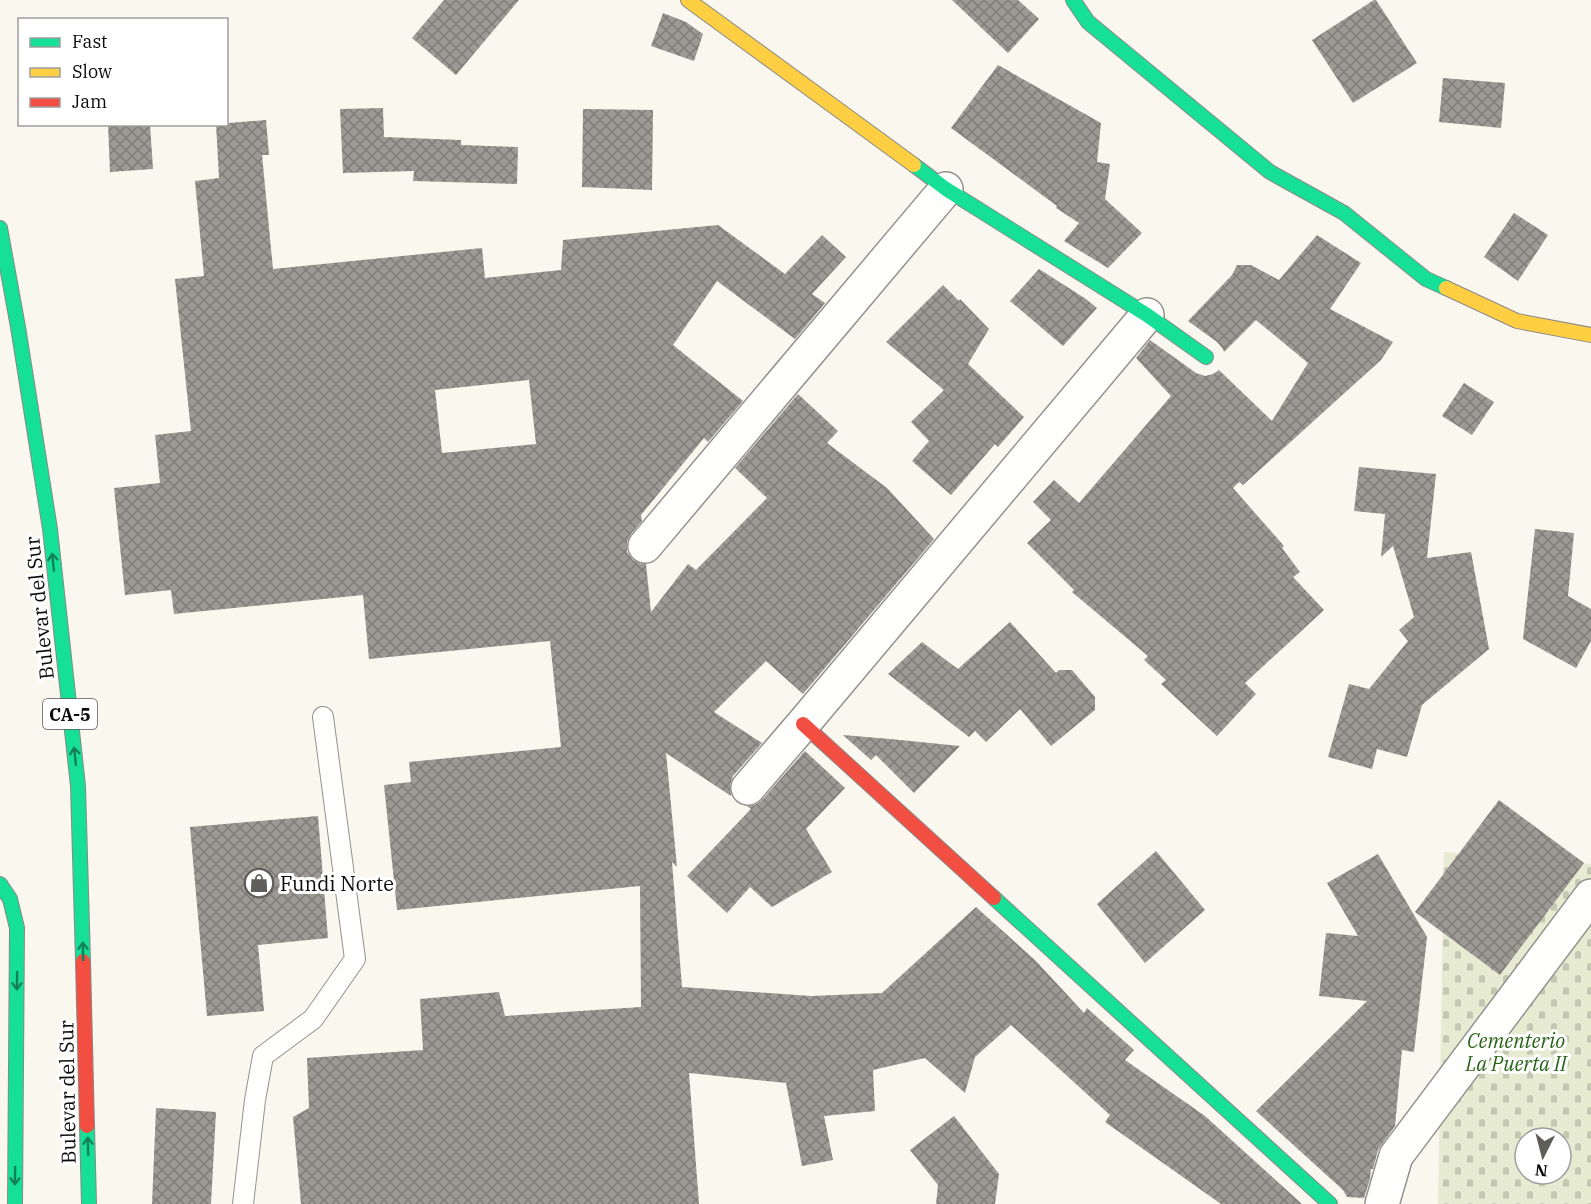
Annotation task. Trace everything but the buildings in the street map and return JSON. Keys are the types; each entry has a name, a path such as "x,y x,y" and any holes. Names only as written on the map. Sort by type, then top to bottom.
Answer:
{"main road":[{"path":"688,0 946,189 1147,315 1206,357"},
{"path":"1072,0 1088,22 1270,172 1344,213 1426,279 1517,321 1591,335"},
{"name":"Bulevar del Sur","path":"0,228 50,529 78,786 89,1204"},
{"path":"803,724 1330,1204"},
{"path":"0,884 10,899 17,928 15,1204"}],"street":[{"path":"645,546 946,189"},
{"path":"748,788 1147,315"},
{"path":"1382,1204 1396,1156 1591,896"}],"lane":[{"path":"243,1204 255,1100 263,1056 313,1019 355,959 323,717"}],"green space":[{"name":"Cementerio La Puerta II","path":"1444,852 1591,864 1591,1204 1438,1204"}],"traffic: fast":[{"path":"1073,0 1088,22 1270,172 1344,213 1426,279 1446,288"},
{"path":"914,165 946,189 1147,315 1206,357"},
{"path":"0,228 50,529 78,786 83,961"},
{"path":"0,884 10,899 17,928 15,1204"},
{"path":"994,898 1330,1204"},
{"path":"87,1126 89,1204"}],"traffic: slow":[{"path":"688,0 914,165"},
{"path":"1446,288 1517,321 1591,335"}],"traffic: jam":[{"path":"803,724 994,898"},
{"path":"83,961 87,1126"}],"place":[{"name":"Fundi Norte","path":"259,883"}]}
